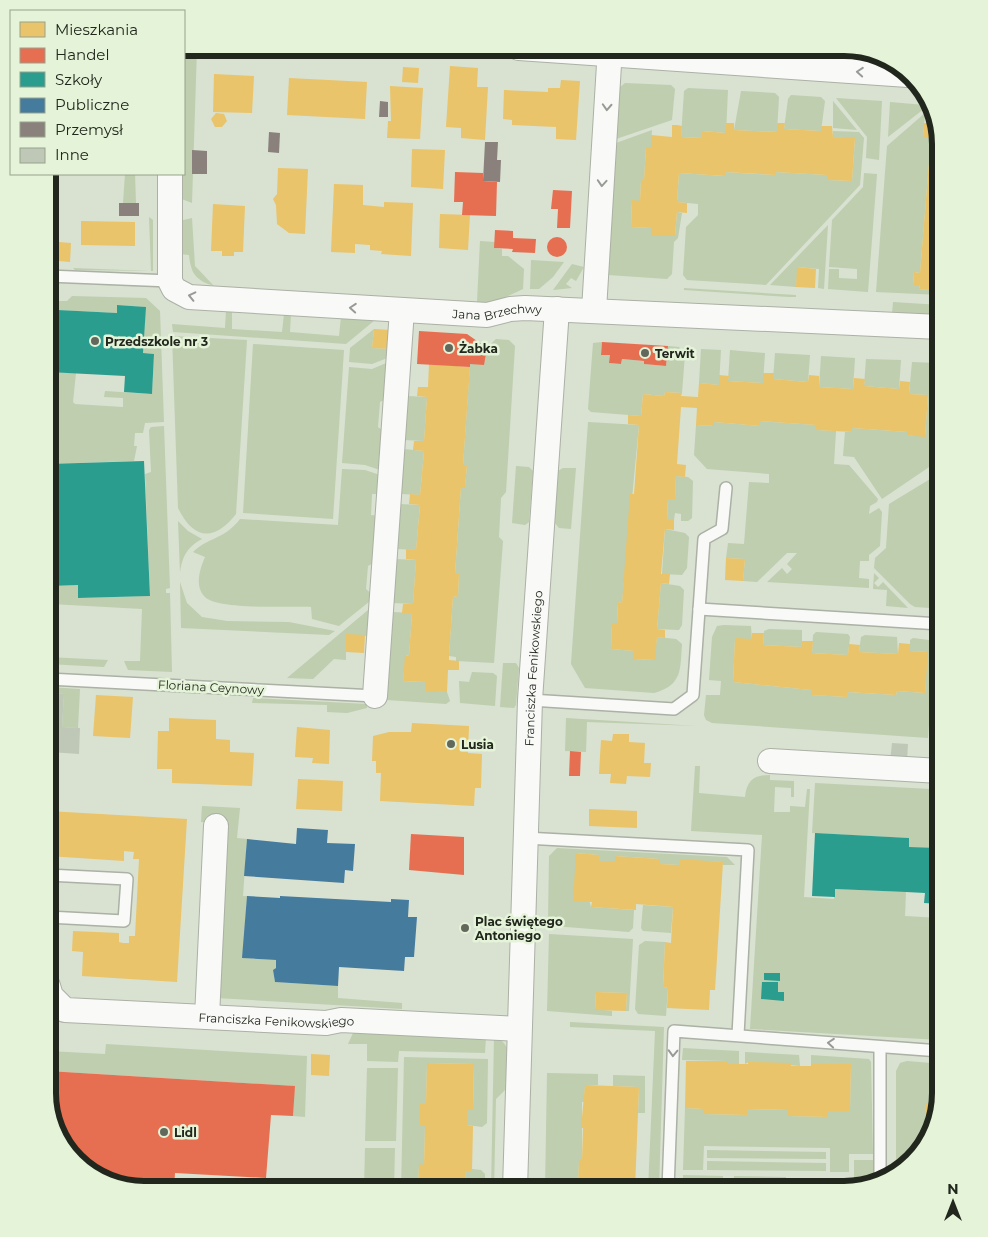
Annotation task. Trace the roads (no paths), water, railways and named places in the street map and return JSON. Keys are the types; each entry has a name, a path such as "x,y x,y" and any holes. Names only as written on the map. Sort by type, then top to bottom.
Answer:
{"street":[{"path":"594,310 610,56"},
{"path":"672,56 897,74"},
{"path":"170,175 170,281"},
{"name":"Jana Brzechwy","path":"170,281 174,289 189,297 402,310 487,315 510,309 594,310 932,327"},
{"name":"Franciszka Fenikowskiego","path":"515,1181 530,700 557,309"},
{"path":"375,696 402,310"},
{"path":"770,761 932,771"},
{"path":"207,1017 216,826"},
{"name":"Franciszka Fenikowskiego","path":"56,1001 65,1010 519,1028"}],"lane":[{"path":"56,276 170,281"},
{"path":"530,700 674,709 693,695 704,539 722,529 726,488"},
{"path":"699,609 932,624"},
{"name":"Floriana Ceynowy","path":"56,679 375,696"},
{"path":"525,838 748,850 738,1035"},
{"path":"56,875 127,879 124,921 56,917"},
{"path":"668,1181 674,1030 932,1050"},
{"path":"880,1047 880,1173"}],"place":[{"name":"Przedszkole nr 3","path":"95,341"},
{"name":"Żabka","path":"449,348"},
{"name":"Terwit","path":"645,353"},
{"name":"Lusia","path":"451,744"},
{"name":"Plac świętego Antoniego","path":"465,928"},
{"name":"Lidl","path":"164,1132"}]}
